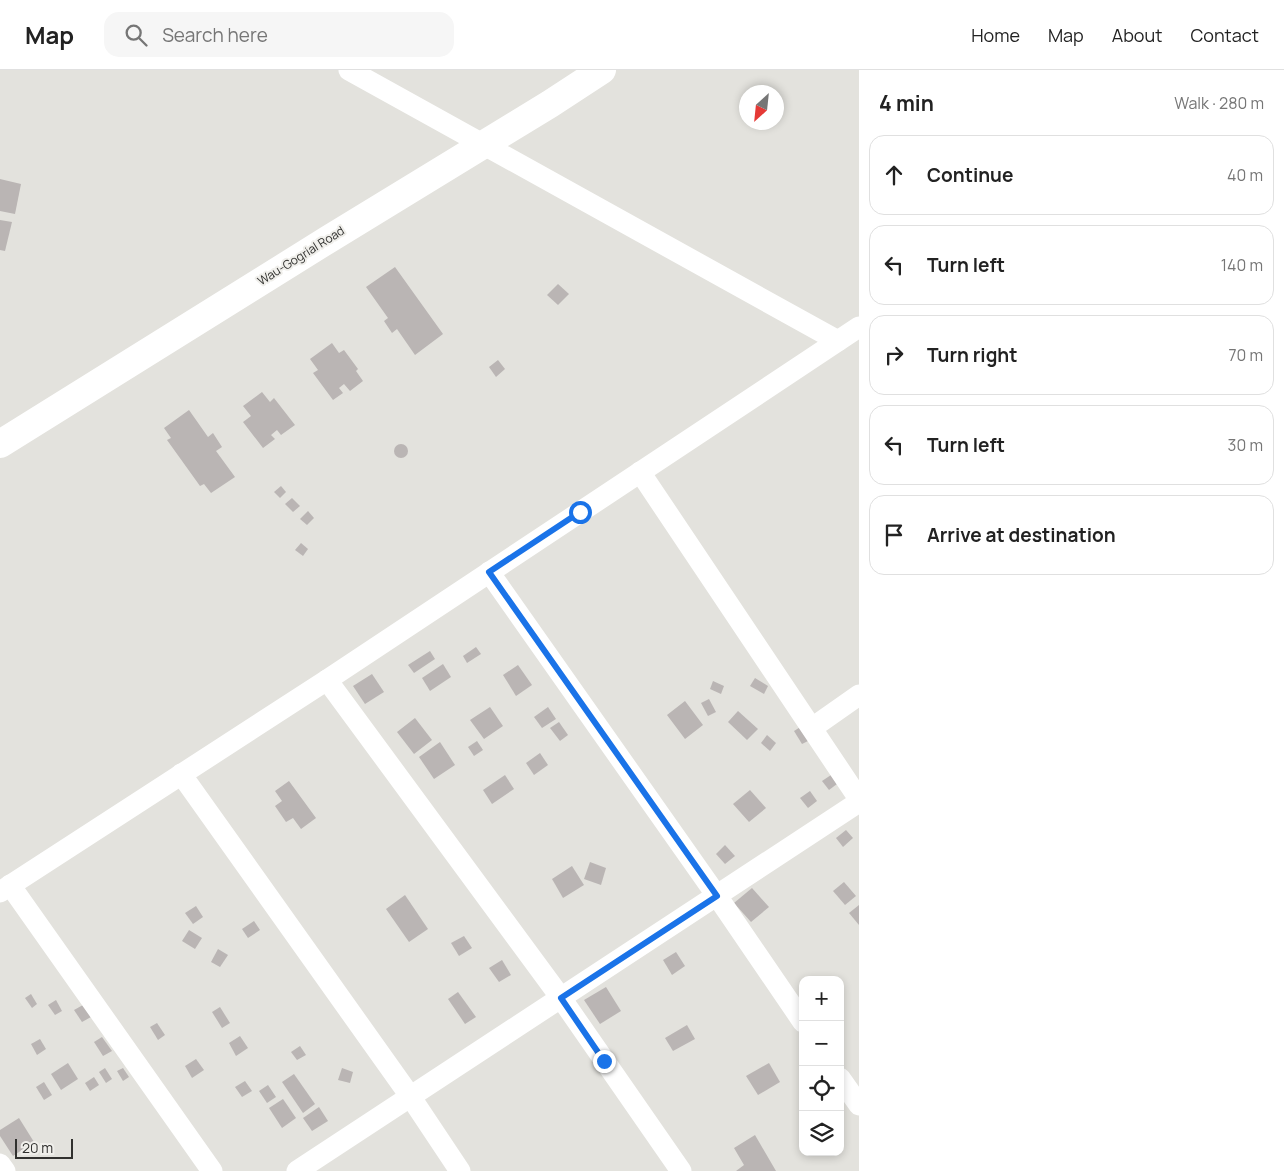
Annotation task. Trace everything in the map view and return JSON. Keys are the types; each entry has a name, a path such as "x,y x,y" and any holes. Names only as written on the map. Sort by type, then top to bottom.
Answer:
{"main road":[{"name":"Wau-Gogrial Road","path":"0,444 602,70"}],"street":[{"path":"349,70 838,341"},
{"path":"212,1171 5,889 327,680 859,327"},
{"path":"297,1171 859,801 640,472"},
{"path":"489,572 717,896 802,1021"},
{"path":"327,680 561,998 681,1171"},
{"path":"812,728 859,695"},
{"path":"181,774 410,1096 460,1171"},
{"path":"844,1084 859,1105"},
{"path":"0,1164 5,1171"}],"building":[{"path":"0,179 21,184 15,214 0,211"},
{"path":"0,220 12,222 5,251 0,250"},
{"path":"395,267 443,334 415,355 397,329 392,333 384,321 388,318 366,287"},
{"path":"558,284 569,294 558,305 547,295"},
{"path":"332,343 339,353 344,350 358,369 356,371 363,381 350,391 344,384 339,388 343,393 333,400 313,373 318,370 310,359"},
{"path":"498,360 505,369 496,377 489,367"},
{"path":"262,392 270,402 274,398 295,425 281,435 277,430 271,435 275,439 263,448 243,422 251,416 243,406"},
{"path":"189,410 208,437 213,433 222,447 216,451 235,477 211,493 204,484 200,486 167,440 171,438 164,428"},
{"path":"401,444 406,446 408,451 406,456 401,458 396,456 394,451 396,446"},
{"path":"281,486 286,492 280,498 274,492"},
{"path":"292,498 300,506 293,512 285,504"},
{"path":"308,511 314,518 307,525 300,519"},
{"path":"301,543 308,549 303,556 295,550"},
{"path":"476,647 481,654 467,663 463,656"},
{"path":"430,651 435,659 414,673 408,665"},
{"path":"443,664 451,677 430,691 422,678"},
{"path":"518,665 532,685 516,696 503,675"},
{"path":"372,674 384,692 365,704 353,686"},
{"path":"755,678 768,686 764,694 750,686"},
{"path":"713,681 724,686 721,694 710,689"},
{"path":"709,699 716,712 708,716 701,703"},
{"path":"685,701 703,725 685,739 667,715"},
{"path":"490,707 503,726 484,739 470,720"},
{"path":"548,707 556,719 542,728 534,717"},
{"path":"738,711 758,729 747,740 728,722"},
{"path":"415,718 432,740 414,754 397,732"},
{"path":"559,722 568,735 560,741 550,728"},
{"path":"802,726 810,740 802,744 794,731"},
{"path":"767,735 776,743 770,751 761,743"},
{"path":"477,741 483,750 474,756 468,747"},
{"path":"440,742 455,765 434,779 419,757"},
{"path":"540,753 548,765 534,775 526,763"},
{"path":"505,775 514,789 492,804 483,790"},
{"path":"831,775 837,784 829,790 822,781"},
{"path":"289,781 316,818 301,829 293,818 286,822 275,806 282,801 275,791"},
{"path":"750,790 766,808 749,822 733,804"},
{"path":"810,791 817,801 808,808 800,798"},
{"path":"846,830 853,838 843,847 836,838"},
{"path":"725,845 735,856 725,864 716,854"},
{"path":"590,862 606,868 601,885 584,879"},
{"path":"572,866 584,885 563,898 552,879"},
{"path":"844,882 856,896 845,905 833,891"},
{"path":"752,888 769,907 751,922 734,903"},
{"path":"405,895 428,929 409,942 386,909"},
{"path":"859,905 859,925 849,913"},
{"path":"196,906 203,917 193,924 185,913"},
{"path":"254,921 260,930 248,938 242,929"},
{"path":"189,930 202,938 195,949 182,941"},
{"path":"464,936 472,948 459,956 451,943"},
{"path":"218,949 228,955 220,967 211,962"},
{"path":"676,952 685,966 672,975 663,960"},
{"path":"502,960 511,975 499,982 489,968"},
{"path":"606,987 621,1011 600,1024 584,1000"},
{"path":"458,992 476,1017 465,1024 448,999"},
{"path":"31,994 37,1004 32,1008 25,998"},
{"path":"56,1000 62,1011 55,1015 48,1005"},
{"path":"83,1005 91,1017 82,1022 74,1010"},
{"path":"220,1007 230,1023 222,1028 212,1012"},
{"path":"157,1023 165,1035 158,1040 150,1027"},
{"path":"687,1025 695,1039 673,1051 665,1038"},
{"path":"240,1036 248,1048 236,1056 229,1043"},
{"path":"102,1037 112,1051 103,1056 94,1042"},
{"path":"40,1039 46,1049 37,1055 31,1044"},
{"path":"300,1046 306,1055 297,1060 291,1052"},
{"path":"196,1059 204,1070 192,1078 185,1066"},
{"path":"68,1063 78,1079 61,1090 51,1074"},
{"path":"769,1063 780,1082 758,1095 746,1076"},
{"path":"105,1068 112,1079 106,1083 99,1072"},
{"path":"123,1068 129,1077 123,1081 117,1071"},
{"path":"342,1068 353,1072 350,1083 338,1080"},
{"path":"294,1074 315,1104 303,1113 282,1082"},
{"path":"94,1077 99,1085 90,1091 85,1083"},
{"path":"245,1081 252,1091 242,1097 235,1087"},
{"path":"44,1082 52,1095 44,1100 36,1087"},
{"path":"268,1085 276,1097 267,1103 259,1091"},
{"path":"283,1099 296,1118 282,1128 269,1108"},
{"path":"319,1107 328,1121 312,1131 303,1118"},
{"path":"19,1118 34,1142 13,1156 0,1136 0,1130"},
{"path":"755,1135 776,1171 736,1171 744,1165 734,1148"}],"route":[{"path":"580,512 489,572 717,896 561,998 604,1061"}]}
